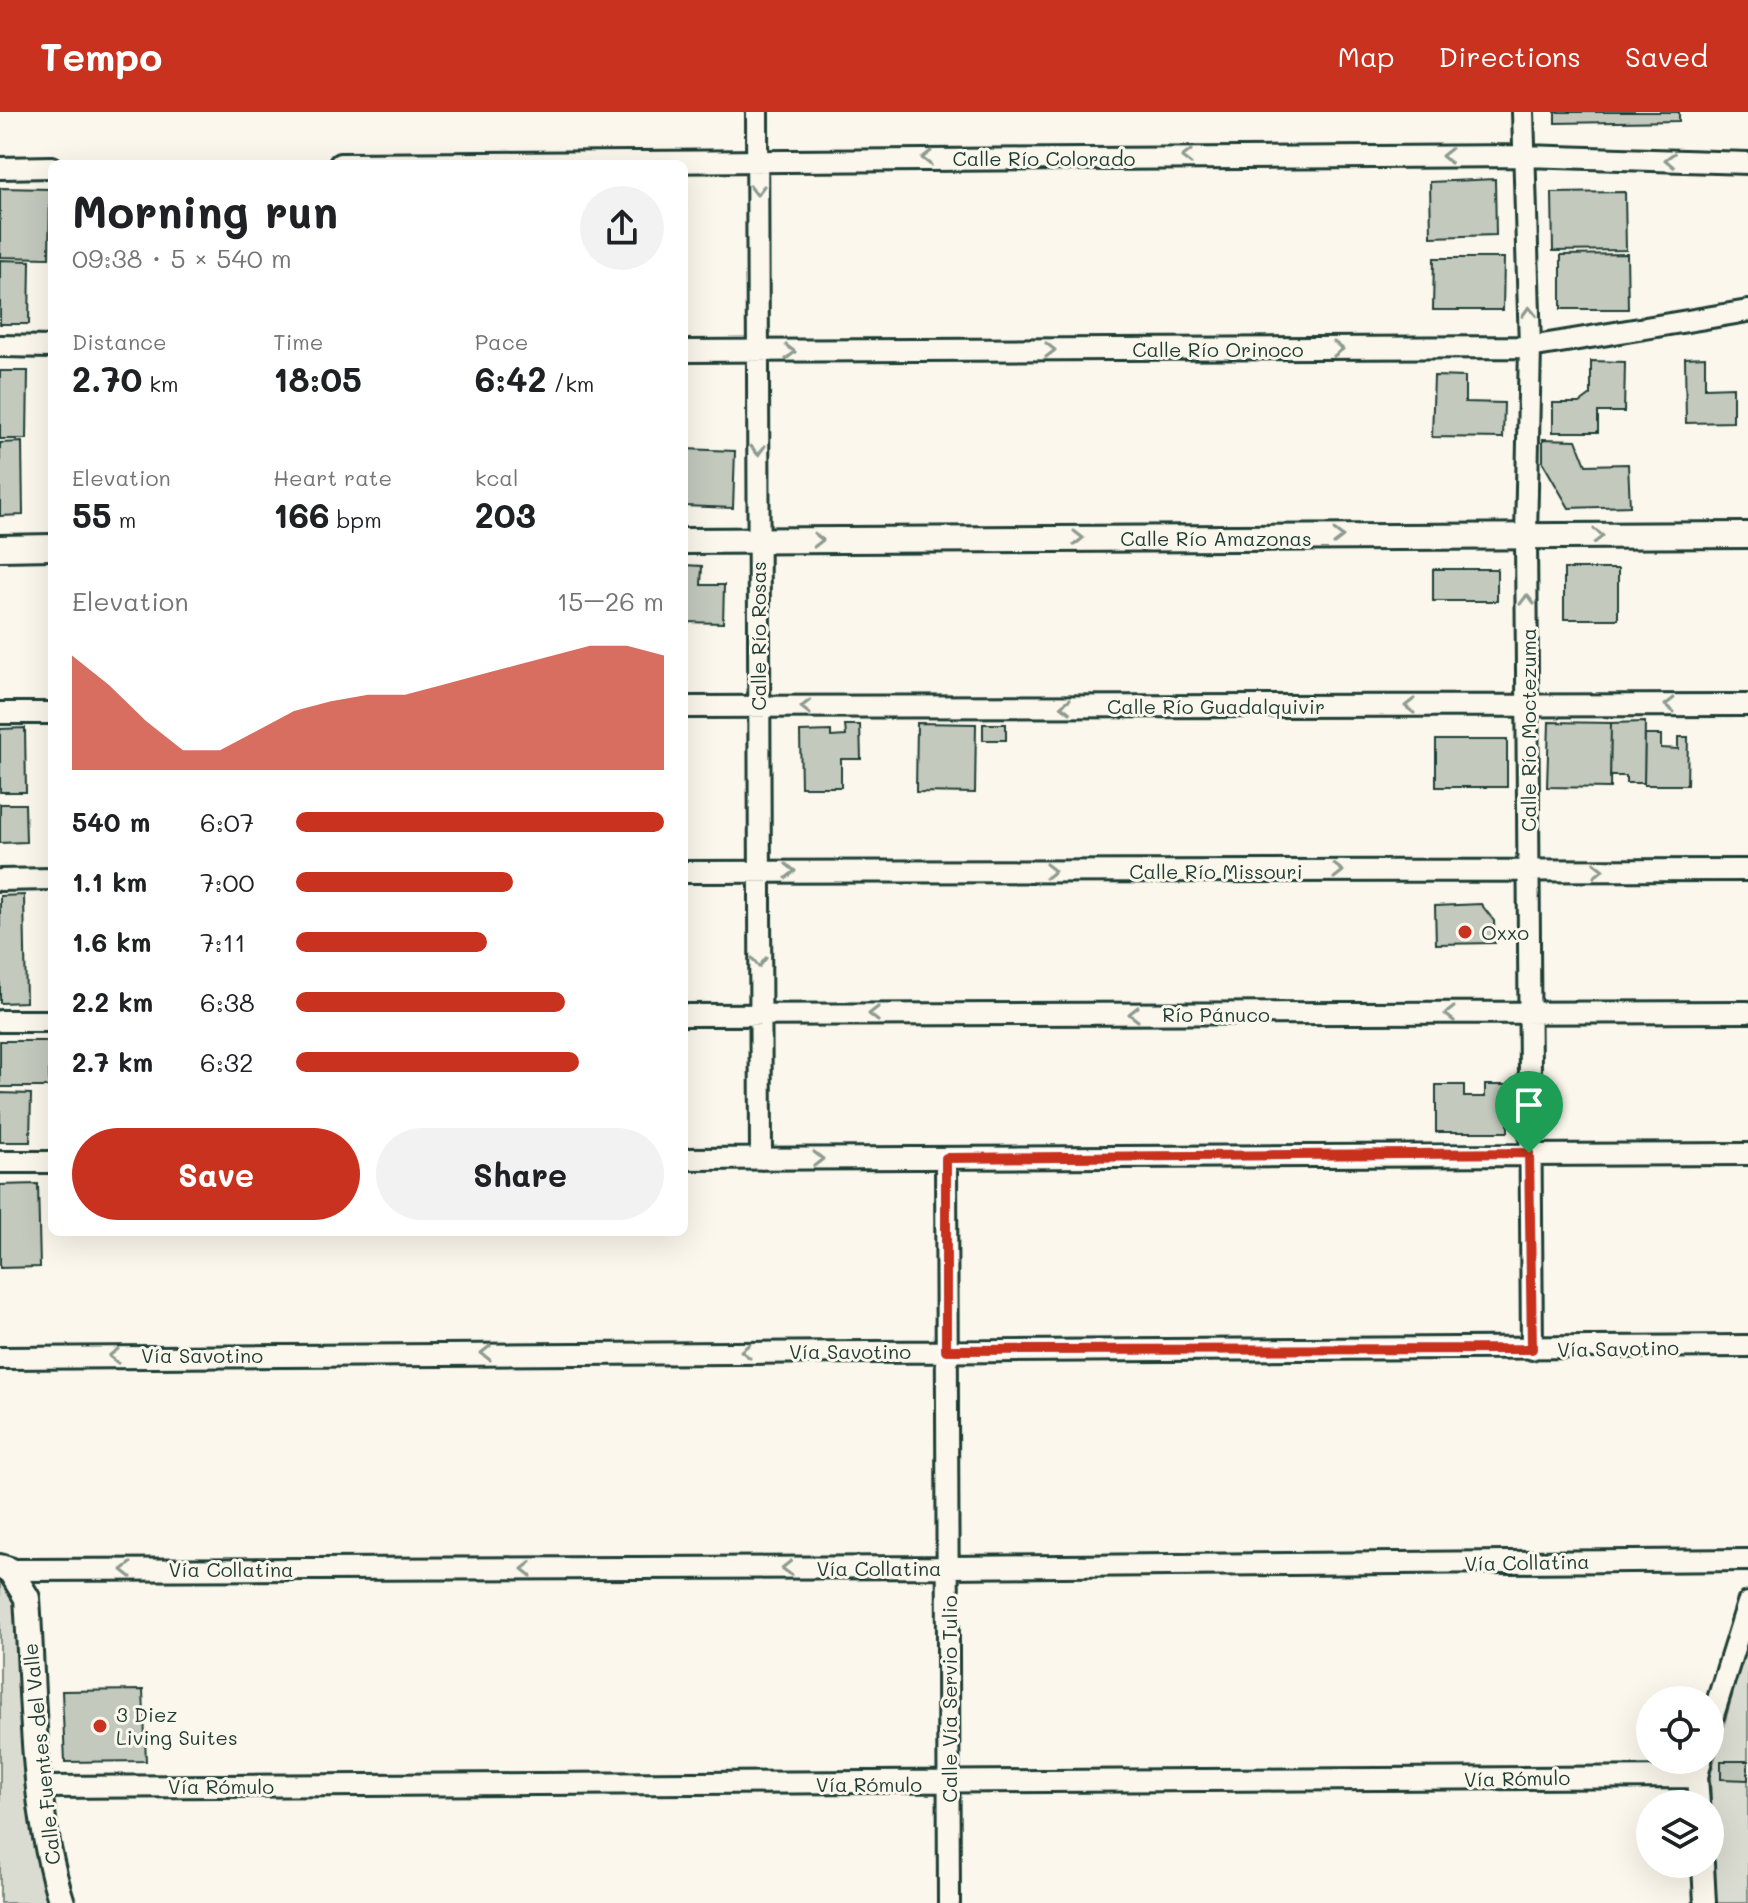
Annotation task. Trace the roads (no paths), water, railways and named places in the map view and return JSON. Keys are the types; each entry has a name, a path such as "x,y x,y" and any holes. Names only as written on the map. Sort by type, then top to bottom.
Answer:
{"street":[{"name":"Calle Río Rosas","path":"757,112 761,1159"},
{"name":"Calle Río Moctezuma","path":"1523,112 1530,347 1526,536 1532,1349"},
{"name":"Calle Río Colorado","path":"674,160 1525,156 1748,163"},
{"path":"0,168 48,167"},
{"name":"Calle Río Orinoco","path":"688,351 1530,347 1748,311"},
{"path":"0,346 48,347"},
{"name":"Calle Río Amazonas","path":"688,541 1748,535"},
{"path":"0,548 48,547"},
{"name":"Calle Río Guadalquivir","path":"688,707 1748,705"},
{"path":"0,713 48,713"},
{"name":"Calle Río Missouri","path":"688,872 1748,870"},
{"path":"0,880 48,879"},
{"name":"Río Pánuco","path":"688,1015 1748,1012"},
{"path":"0,1021 48,1021"},
{"path":"688,1159 1748,1154"},
{"name":"Calle Vía Servio Tulio","path":"946,1158 949,1903"},
{"path":"0,1162 48,1162"},
{"name":"Vía Savotino","path":"0,1358 1748,1346"},
{"name":"Vía Collatina","path":"5,1569 949,1567 1748,1560"},
{"name":"Calle Fuentes del Valle","path":"5,1569 27,1598 40,1787 52,1870 62,1903"},
{"path":"1722,1686 1748,1603"},
{"name":"Vía Rómulo","path":"40,1787 950,1783 1636,1769"},
{"path":"1704,1878 1705,1903"}],"place":[{"name":"Oxxo","path":"1465,932"},
{"name":"3 Diez Living Suites","path":"100,1726"}]}
